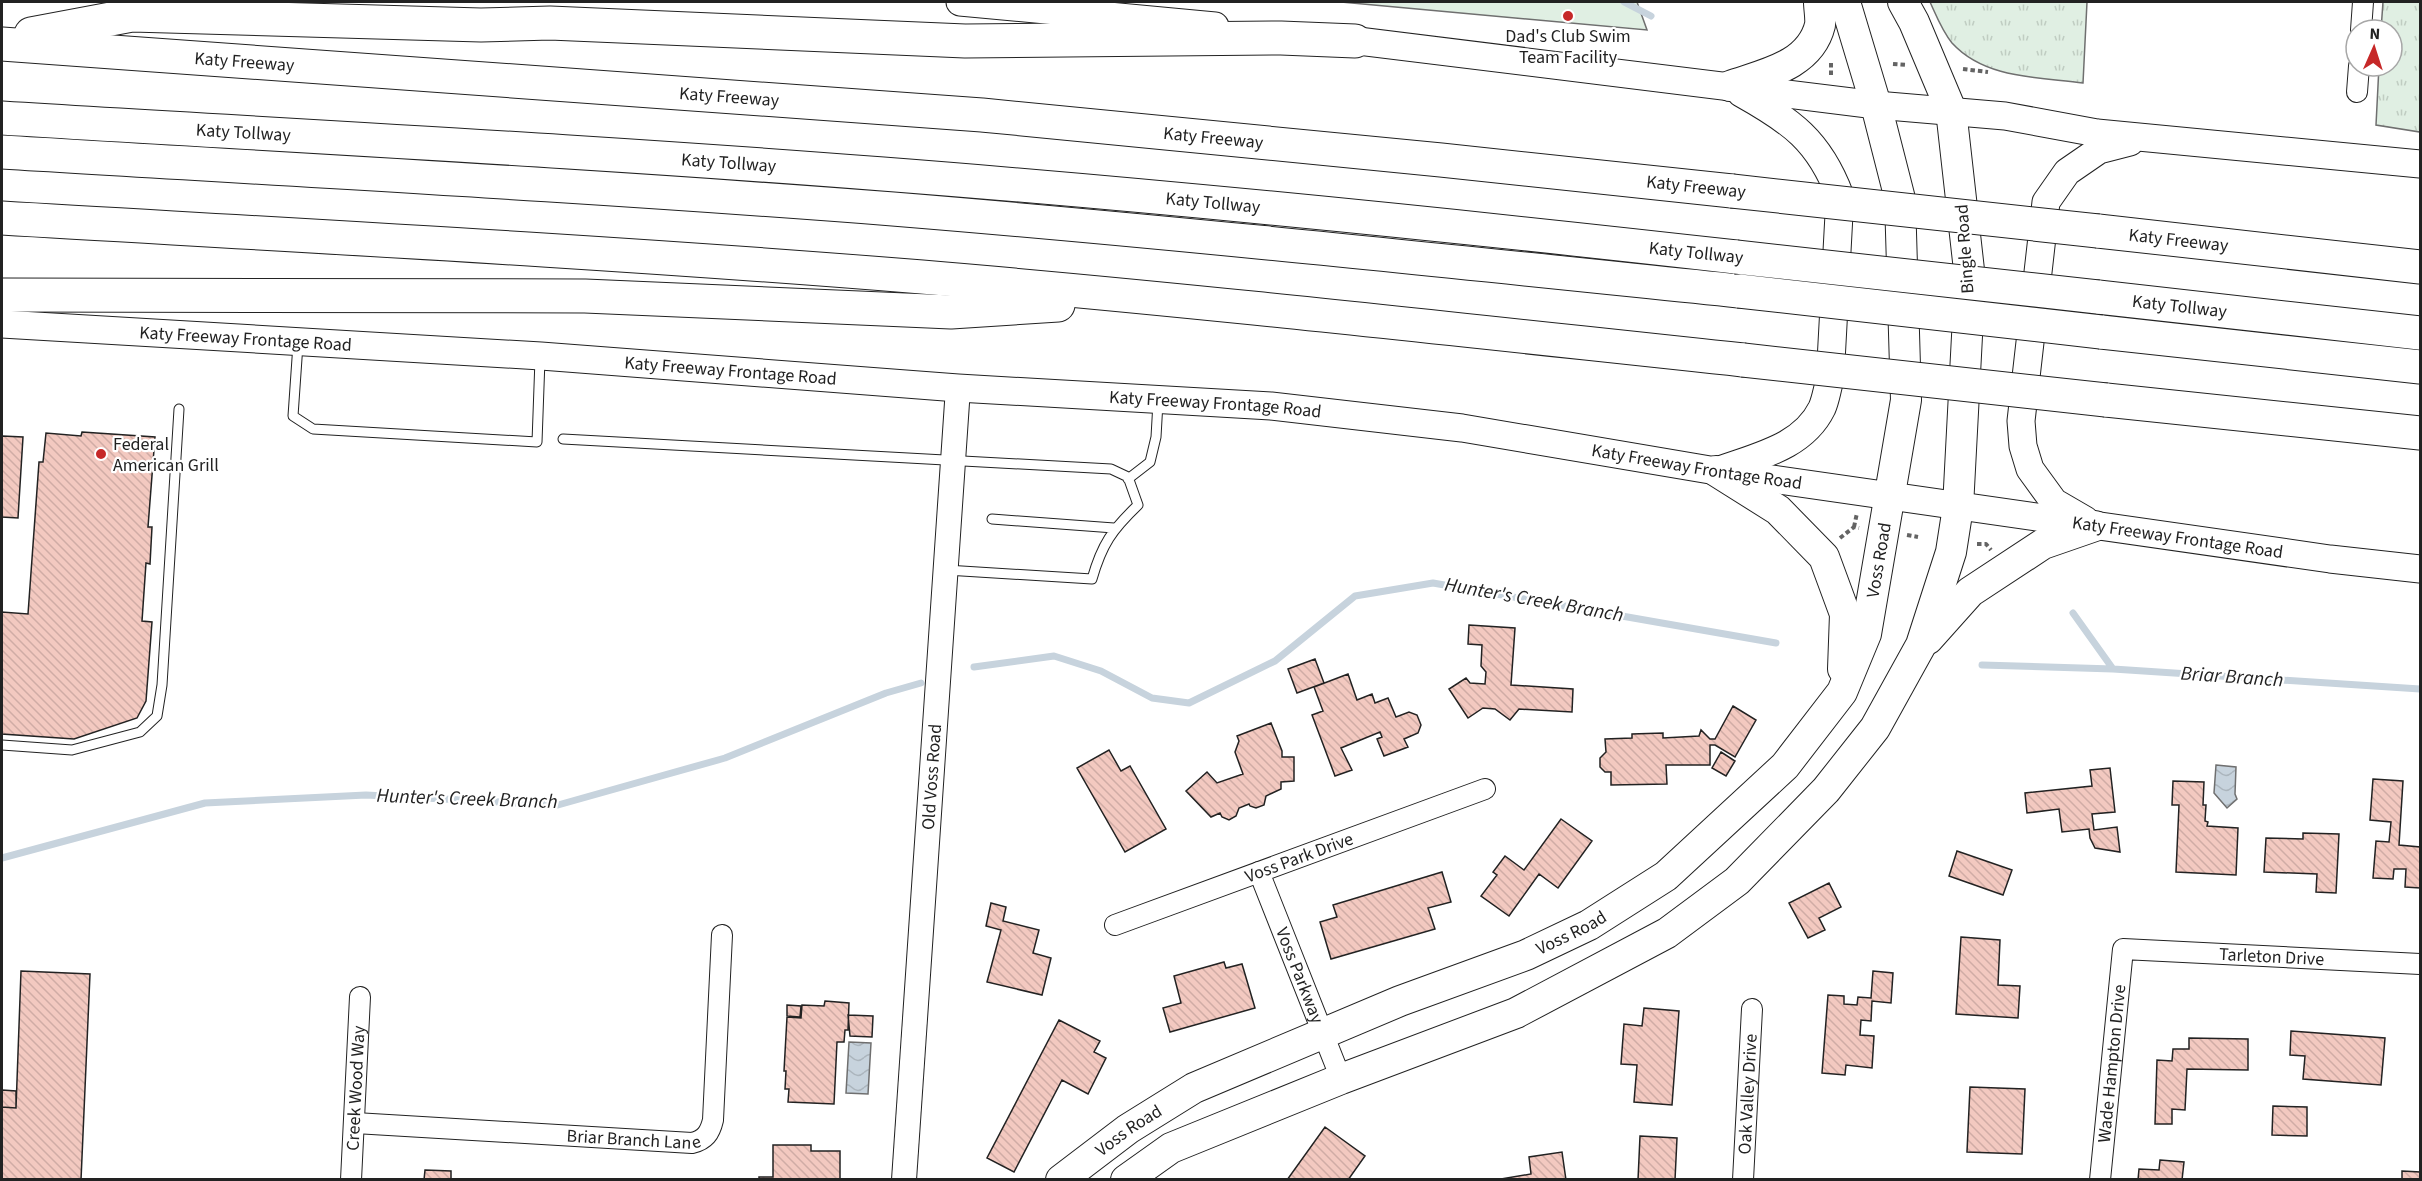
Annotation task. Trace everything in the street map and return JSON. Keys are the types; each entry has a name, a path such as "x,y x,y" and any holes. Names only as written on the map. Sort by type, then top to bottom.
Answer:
{"highway":[{"path":"2,42 132,15 481,25 562,24 957,40 1281,38 1355,40"},
{"name":"Katy Freeway","path":"2,42 982,115 1418,157 2421,267"},
{"name":"Katy Tollway","path":"2,118 534,150 883,174 1286,209 2421,333"},
{"name":"Katy Tollway","path":"2,152 441,178 892,209 1317,247 2421,367"},
{"path":"2,218 736,263 1159,299 2421,434"},
{"path":"2278,251 2421,250"},
{"path":"2,295 585,296 951,312 1159,299"},
{"path":"2297,421 2421,448"}],"main road":[{"path":"960,2 1355,40 1876,105 2005,116 2097,133 2421,164"},
{"path":"1730,86 1791,63 1806,51 1814,41 1820,23 1819,2"},
{"path":"1845,2 1876,105 1900,199 1906,400 1890,496"},
{"name":"Bingle Road","path":"1903,2 1914,22 1951,110 1970,279 1958,507"},
{"path":"1716,471 1785,446 1811,425 1822,407 1830,381 1840,196 1832,174 1803,133 1782,116 1730,86"},
{"path":"2095,526 2054,502 2030,469 2023,446 2021,421 2046,202 2067,171 2099,150 2143,138"},
{"name":"Katy Freeway Frontage Road","path":"2,324 541,356 958,388 1271,406 1462,428 1716,471 1958,507 2330,559 2421,569"},
{"path":"1716,471 1778,510 1824,557 1845,614 1842,692"},
{"name":"Voss Road","path":"1061,1179 1128,1129 1194,1088 1400,1001 1526,955 1589,925 1666,876 1785,766 1842,692 1866,634 1890,496"},
{"path":"1126,1179 1171,1148 1341,1079 1516,1013 1667,933 1737,881 1826,790 1875,728 1922,645 1951,552 1958,507"},
{"path":"1922,645 1970,592 2043,544 2095,526"},
{"path":"1636,895 1667,933"}],"street":[{"path":"2362,18 2363,2"},
{"path":"2357,92 2358,78"},
{"name":"Old Voss Road","path":"904,1175 958,388"},
{"name":"Voss Park Drive","path":"1115,925 1485,789"},
{"name":"Voss Parkway","path":"1259,872 1341,1079"},
{"name":"Briar Branch Lane","path":"355,1123 693,1143 701,1141 711,1128 713,1120 722,935"},
{"name":"Tarleton Drive","path":"2124,949 2421,964"},
{"name":"Wade Hampton Drive","path":"2100,1179 2124,949"},
{"name":"Creek Wood Way","path":"351,1179 360,997"},
{"name":"Oak Valley Drive","path":"1743,1179 1752,1009"}],"lane":[{"path":"298,342 292,416 313,429 525,442 537,442 541,356"},
{"path":"1128,479 1150,462 1156,437 1158,400"},
{"path":"2,745 72,750 140,732 157,716 162,684 179,409"},
{"path":"562,439 1111,469 1128,479 1138,505 1114,528 1098,559 1092,579 946,570"},
{"path":"992,519 1114,528"}],"path":[{"path":"1831,63 1831,77"},
{"path":"1962,69 1971,72 1988,72"},
{"path":"1835,542 1854,527 1857,513"},
{"path":"1854,527 1868,530"},
{"path":"1987,537 1986,544 1994,555"},
{"path":"1971,543 1986,544"}],"green space":[{"name":"Dad's Club Swim Team Facility","path":"1341,2 1637,2 1647,30"},
{"path":"1930,2 2087,2 2083,83 2013,74 1980,64 1965,55 1952,43"},
{"path":"2383,2 2420,2 2420,132 2376,125 2378,78 2404,78 2404,18 2382,18"}],"water":[{"path":"2216,765 2236,767 2235,794 2237,799 2227,808 2214,793"},
{"path":"849,1042 871,1043 868,1094 846,1093"}],"building":[{"path":"82,432 155,437 148,527 152,527 150,564 146,563 142,621 152,622 146,701 137,718 74,739 2,734 2,612 28,614 39,462 43,462 46,433 81,436"},
{"path":"2,436 23,437 18,518 2,517"},
{"path":"1469,625 1515,628 1511,685 1573,689 1572,712 1519,709 1510,720 1495,709 1483,708 1468,718 1449,689 1466,678 1470,683 1485,684 1486,672 1481,666 1482,645 1468,644"},
{"path":"1315,659 1324,683 1297,693 1288,669"},
{"path":"1348,674 1357,700 1372,694 1375,703 1388,698 1396,717 1409,712 1417,715 1421,725 1418,733 1404,739 1408,747 1384,756 1377,739 1382,737 1380,732 1341,748 1352,770 1335,776 1312,715 1323,711 1314,687"},
{"path":"1733,706 1756,720 1735,757 1715,745 1710,745 1710,765 1666,765 1667,784 1611,785 1611,772 1605,772 1600,767 1600,758 1606,752 1605,739 1632,738 1632,734 1663,733 1663,738 1699,736 1701,730 1710,739 1715,739"},
{"path":"1271,723 1282,751 1282,757 1294,757 1294,781 1281,782 1281,789 1266,796 1264,805 1256,808 1249,804 1239,808 1236,816 1229,820 1222,817 1220,813 1211,817 1186,791 1207,772 1217,783 1243,774 1235,752 1239,741 1237,736"},
{"path":"1109,750 1121,771 1130,766 1166,829 1125,852 1077,768"},
{"path":"1721,752 1735,761 1726,776 1712,768"},
{"path":"2110,768 2115,812 2092,814 2094,830 2117,827 2120,852 2095,848 2089,829 2062,832 2059,809 2027,813 2025,793 2092,786 2090,770"},
{"path":"2373,779 2403,781 2399,845 2420,847 2420,888 2405,887 2406,869 2394,869 2393,879 2373,878 2376,841 2389,842 2391,822 2370,820"},
{"path":"2173,781 2204,782 2203,805 2206,805 2207,826 2238,828 2236,875 2176,872 2179,805 2172,805"},
{"path":"1561,819 1592,841 1558,888 1539,874 1509,916 1481,896 1497,875 1493,872 1505,856 1524,870"},
{"path":"2303,833 2339,834 2336,893 2316,892 2317,874 2264,872 2266,838 2303,839"},
{"path":"1957,851 2012,870 2003,895 1949,876"},
{"path":"1442,872 1451,902 1428,908 1435,929 1331,959 1320,922 1337,917 1333,905"},
{"path":"1829,883 1841,907 1819,918 1825,930 1808,938 1789,903"},
{"path":"991,903 1006,907 1003,921 1039,930 1033,953 1051,958 1042,995 987,982 1001,930 986,926"},
{"path":"1961,937 2000,940 1998,985 2020,986 2018,1018 1956,1014"},
{"path":"1224,962 1226,968 1242,964 1255,1008 1170,1032 1163,1008 1181,1003 1174,976"},
{"path":"21,971 90,974 81,1180 2,1179 2,1107 16,1108"},
{"path":"1873,971 1893,973 1891,1003 1872,1001 1871,1021 1861,1020 1860,1035 1874,1036 1872,1068 1846,1065 1845,1075 1822,1073 1828,995 1844,996 1844,1004 1857,1005 1858,997 1871,998"},
{"path":"825,1001 849,1003 848,1030 845,1030 844,1042 837,1042 834,1104 788,1102 789,1089 785,1089 786,1071 784,1071 787,1017 801,1018 802,1005 824,1006"},
{"path":"787,1005 801,1006 800,1017 787,1016"},
{"path":"1644,1008 1679,1011 1672,1105 1634,1102 1637,1065 1621,1064 1624,1024 1642,1026"},
{"path":"848,1015 873,1016 872,1037 850,1036"},
{"path":"1059,1020 1100,1041 1094,1052 1106,1058 1088,1094 1062,1080 1014,1172 987,1158"},
{"path":"2291,1031 2385,1038 2381,1085 2303,1079 2305,1056 2290,1055"},
{"path":"2189,1038 2248,1039 2248,1070 2187,1069 2185,1110 2172,1109 2172,1124 2155,1124 2157,1060 2172,1061 2173,1049 2189,1049"},
{"path":"1970,1087 2025,1089 2022,1154 1967,1152"},
{"path":"2,1090 16,1091 16,1108 2,1107"},
{"path":"2273,1106 2307,1107 2307,1136 2272,1135"},
{"path":"1325,1127 1365,1156 1348,1180 1287,1180"},
{"path":"1640,1136 1677,1138 1675,1180 1638,1180"},
{"path":"773,1145 811,1145 811,1151 840,1151 840,1180 759,1180 759,1177 773,1177"},
{"path":"1562,1152 1566,1180 1495,1180 1531,1174 1529,1157"},
{"path":"2160,1160 2184,1162 2182,1180 2138,1180 2139,1169 2159,1170"},
{"path":"425,1170 451,1171 451,1180 424,1180"},
{"path":"2402,1171 2420,1172 2420,1180 2402,1180"}],"waterway":[{"name":"Briar Branch","path":"1624,2 1651,16"},
{"name":"Hunter's Creek Branch","path":"974,667 1054,656 1101,671 1152,698 1189,703 1275,661 1355,596 1433,583 1776,643"},
{"name":"Briar Branch","path":"2073,613 2113,669 2420,689"},
{"name":"Hunter's Creek Branch","path":"1982,665 2113,669"},
{"name":"Hunter's Creek Branch","path":"2,858 205,803 366,795 558,805 725,758 886,693 921,683"}],"place":[{"name":"Dad's Club Swim Team Facility","path":"1568,16"},
{"name":"Federal American Grill","path":"101,454"}]}
